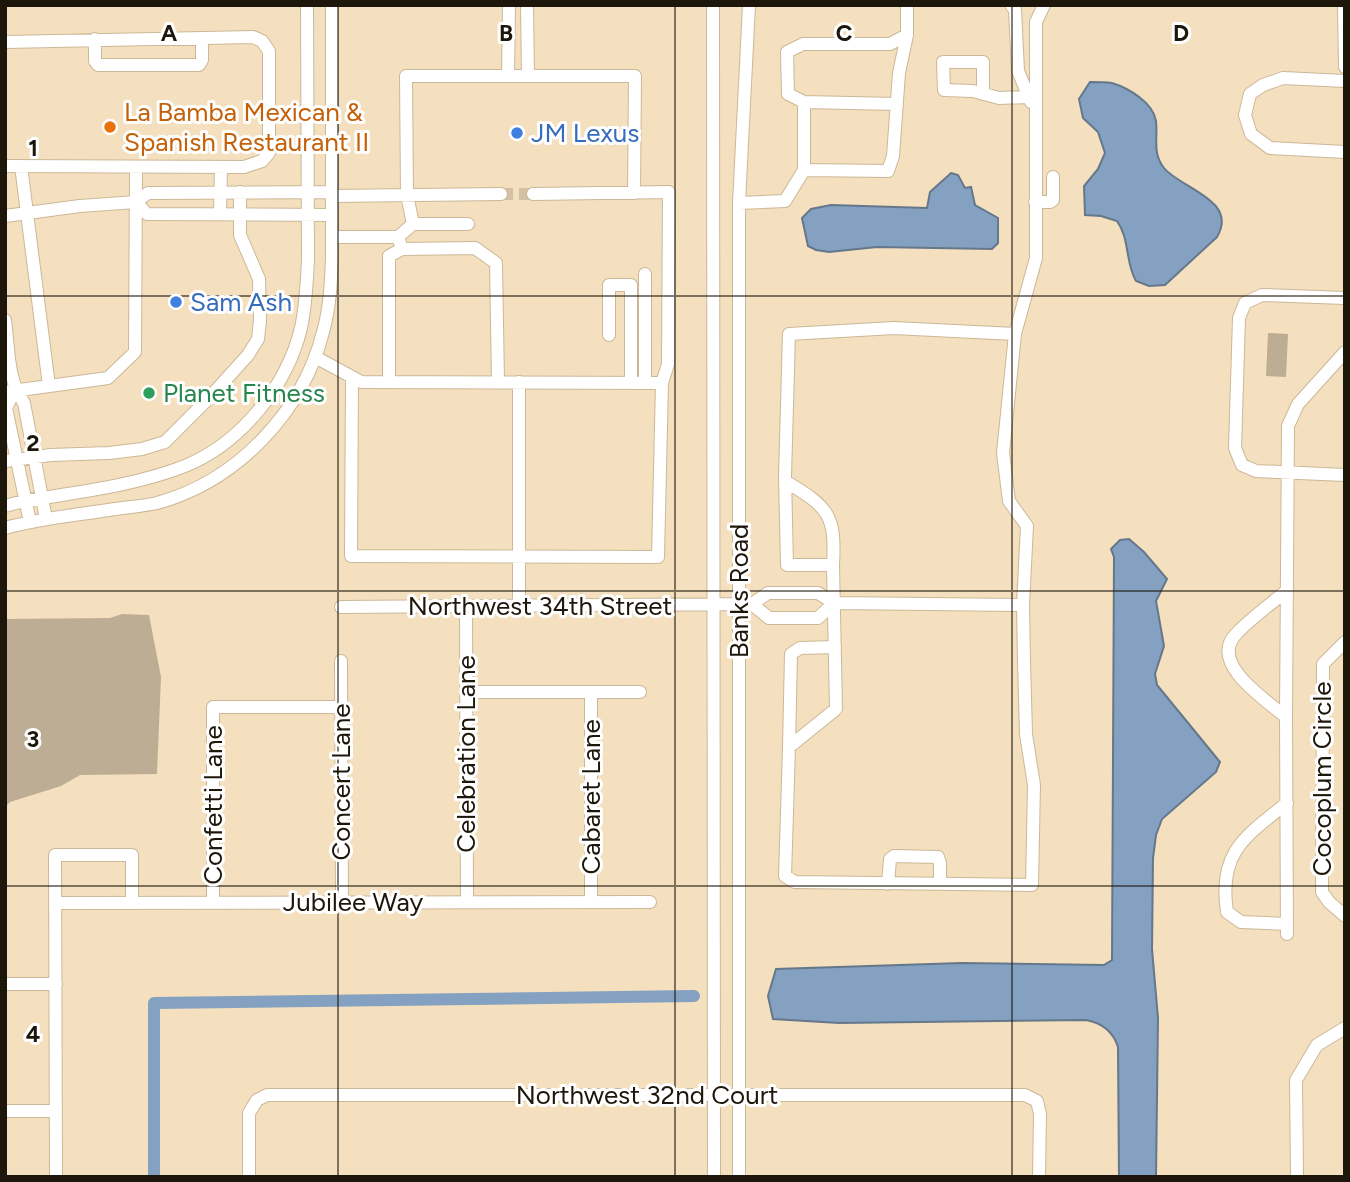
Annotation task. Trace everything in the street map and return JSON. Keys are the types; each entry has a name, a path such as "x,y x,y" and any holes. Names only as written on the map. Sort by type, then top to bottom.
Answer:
{"street":[{"path":"5,506 149,478 187,465 219,447 246,424 269,396 300,330 306,298 307,5"},
{"path":"5,528 46,519 157,503 198,487 233,465 260,442 287,411 310,370 323,333 330,300 332,5"},
{"path":"508,76 509,5"},
{"path":"527,5 527,76"},
{"name":"Banks Road","path":"713,5 714,1177"},
{"name":"Banks Road","path":"739,1177 746,604 739,203 749,5"},
{"path":"804,170 887,172 894,156 900,73 907,35 907,5"},
{"path":"1011,5 1015,10 1018,71 1035,111"},
{"path":"835,647 800,648 791,654 785,876 795,882 1032,885 1034,785 1026,734 1023,605 1027,526 1009,501 1003,453 1015,334 1036,258 1036,22 1044,5"},
{"path":"1344,5 1345,67"},
{"path":"897,104 804,102 788,94 787,52 803,44 890,44 907,35"},
{"path":"5,42 253,37 262,41 269,51 269,153 262,161 244,167 5,166"},
{"path":"94,39 95,61 99,65 199,65 202,60 202,38"},
{"path":"388,382 388,256 413,224 407,195 405,76 635,76 634,193"},
{"path":"1345,81 1283,78 1263,85 1250,94 1245,115 1251,134 1270,148 1345,152"},
{"path":"983,94 999,98 1029,97"},
{"path":"739,203 785,201 804,170 804,102"},
{"path":"21,166 49,386"},
{"path":"10,391 108,378 135,352 136,166"},
{"path":"220,214 221,167"},
{"path":"1035,202 1053,200 1053,177"},
{"path":"10,460 34,456 108,453 142,449 165,442 248,355 258,340 259,279 242,244 240,192"},
{"path":"352,377 351,556 658,557 662,383 668,364 669,192 533,194"},
{"path":"5,216 136,202 148,193 501,194"},
{"path":"136,202 147,214 332,215"},
{"path":"413,224 468,224"},
{"path":"332,237 475,248 496,263 498,382"},
{"path":"645,274 645,382"},
{"path":"609,335 609,285 631,285 631,382"},
{"path":"1345,298 1262,295 1245,303 1240,318 1235,448 1242,465 1256,471 1345,475"},
{"path":"5,320 10,391 6,408 10,460 30,522"},
{"path":"833,565 787,565 785,481 789,334 894,328 1015,334"},
{"path":"1287,803 1253,829 1231,855 1225,872 1227,912 1241,922 1287,929 1288,426 1298,404 1345,352"},
{"path":"315,357 360,382 662,383"},
{"path":"519,382 519,606"},
{"path":"10,391 24,403 46,519"},
{"path":"785,481 825,509 834,537 836,709 789,747"},
{"path":"1286,591 1234,636 1228,649 1229,661 1238,676 1286,718"},
{"path":"746,604 768,593 818,593 834,603 1023,605"},
{"path":"746,604 769,618 818,618 834,603"},
{"name":"Northwest 34th Street","path":"341,607 746,604"},
{"name":"Celebration Lane","path":"466,606 467,902"},
{"name":"Cocoplum Circle","path":"1345,642 1323,664 1322,892 1345,916"},
{"name":"Concert Lane","path":"341,661 342,902"},
{"path":"466,692 640,692"},
{"name":"Cabaret Lane","path":"591,692 592,902"},
{"name":"Confetti Lane","path":"213,903 213,707 341,707"},
{"path":"56,1177 55,855 132,855 132,903"},
{"path":"888,884 890,859 894,856 938,857 940,884"},
{"name":"Jubilee Way","path":"55,903 650,902"},
{"path":"5,984 56,984"},
{"path":"1297,1177 1296,1080 1317,1045 1345,1028"},
{"name":"Northwest 32nd Court","path":"249,1177 249,1113 257,1100 267,1096 738,1094 1025,1095 1037,1101 1040,1114 1039,1177"},
{"path":"5,1111 56,1111"}],"shaded area":[{"path":"1268,333 1288,334 1286,377 1266,376"},
{"path":"122,614 149,615 161,677 157,774 80,775 61,786 10,802 5,807 5,619 110,618"}],"water":[{"path":"1090,82 1118,85 1145,102 1154,114 1157,151 1164,168 1205,196 1220,213 1222,224 1217,237 1165,285 1149,286 1136,281 1124,235 1117,221 1085,215 1084,186 1098,169 1105,153 1098,132 1083,118 1079,99"},
{"path":"951,173 958,175 965,188 971,187 975,205 998,218 998,243 992,249 877,247 829,252 808,246 802,218 811,209 831,205 927,208 930,192"},
{"path":"1129,539 1167,579 1156,601 1164,646 1155,674 1157,685 1220,762 1216,772 1162,819 1156,835 1153,858 1152,949 1158,1018 1156,1177 1119,1177 1118,1047 1110,1032 1097,1023 1086,1020 839,1023 773,1019 768,996 776,969 962,963 1104,965 1112,960 1114,557 1111,549 1120,540"}],"waterway":[{"path":"154,1177 154,1003 694,996"}],"tunnel":[{"path":"501,194 533,194"}],"place":[{"name":"La Bamba Mexican & Spanish Restaurant II","path":"110,127"},
{"name":"JM Lexus","path":"517,133"},
{"name":"Sam Ash","path":"176,302"},
{"name":"Planet Fitness","path":"149,393"}]}
